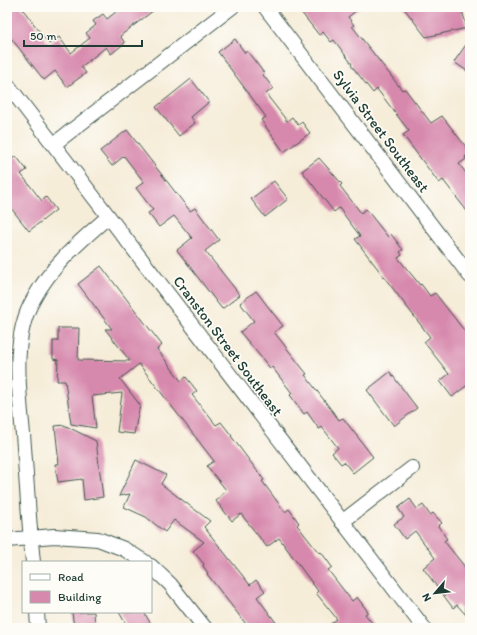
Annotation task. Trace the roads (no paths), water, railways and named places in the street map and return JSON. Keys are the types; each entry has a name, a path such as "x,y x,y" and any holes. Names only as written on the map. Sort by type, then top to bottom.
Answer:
{"street":[{"path":"54,144 232,7"},
{"name":"Sylvia Street Southeast","path":"265,7 470,276"},
{"name":"Cranston Street Southeast","path":"7,84 424,628"},
{"path":"33,561 18,365 23,325 32,300 51,272 83,238 108,217"},
{"path":"342,522 412,468"},
{"path":"7,540 54,536 98,539 124,549 143,561"},
{"path":"152,567 170,584 205,628"},
{"path":"37,613 38,628"}]}
